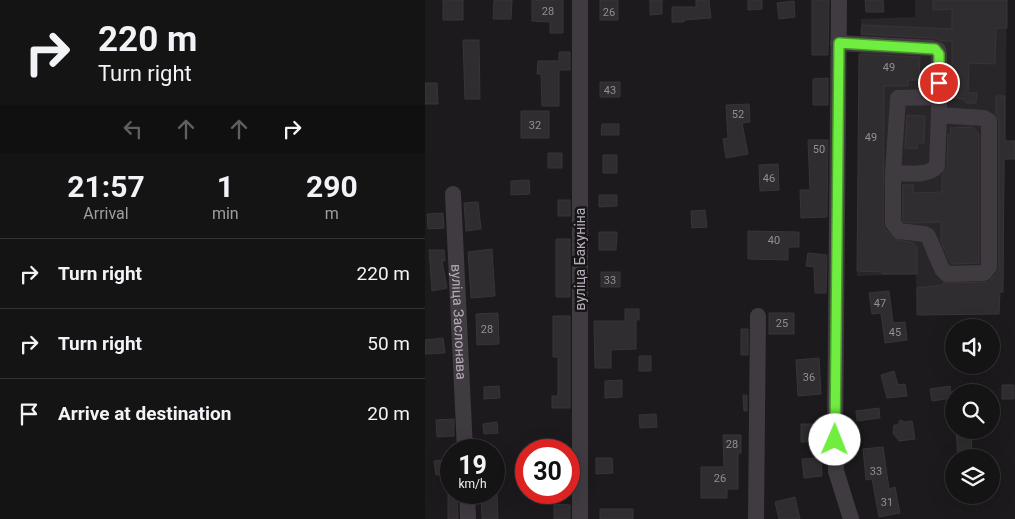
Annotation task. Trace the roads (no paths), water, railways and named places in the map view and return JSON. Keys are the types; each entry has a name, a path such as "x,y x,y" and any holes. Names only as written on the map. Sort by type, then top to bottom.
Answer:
{"street":[{"name":"вуліца Бакуніна","path":"580,0 580,519"},
{"path":"839,0 835,440 836,472 851,519"},
{"path":"839,43 935,49 939,54 937,166 925,172 893,173"},
{"path":"939,97 897,98 893,173 893,223 899,231 928,236 942,270 947,274 986,272 989,267 989,121 985,118 939,115"},
{"name":"вуліца Заслонава","path":"453,194 464,439"},
{"path":"757,519 758,316"},
{"path":"468,504 469,519"}]}
